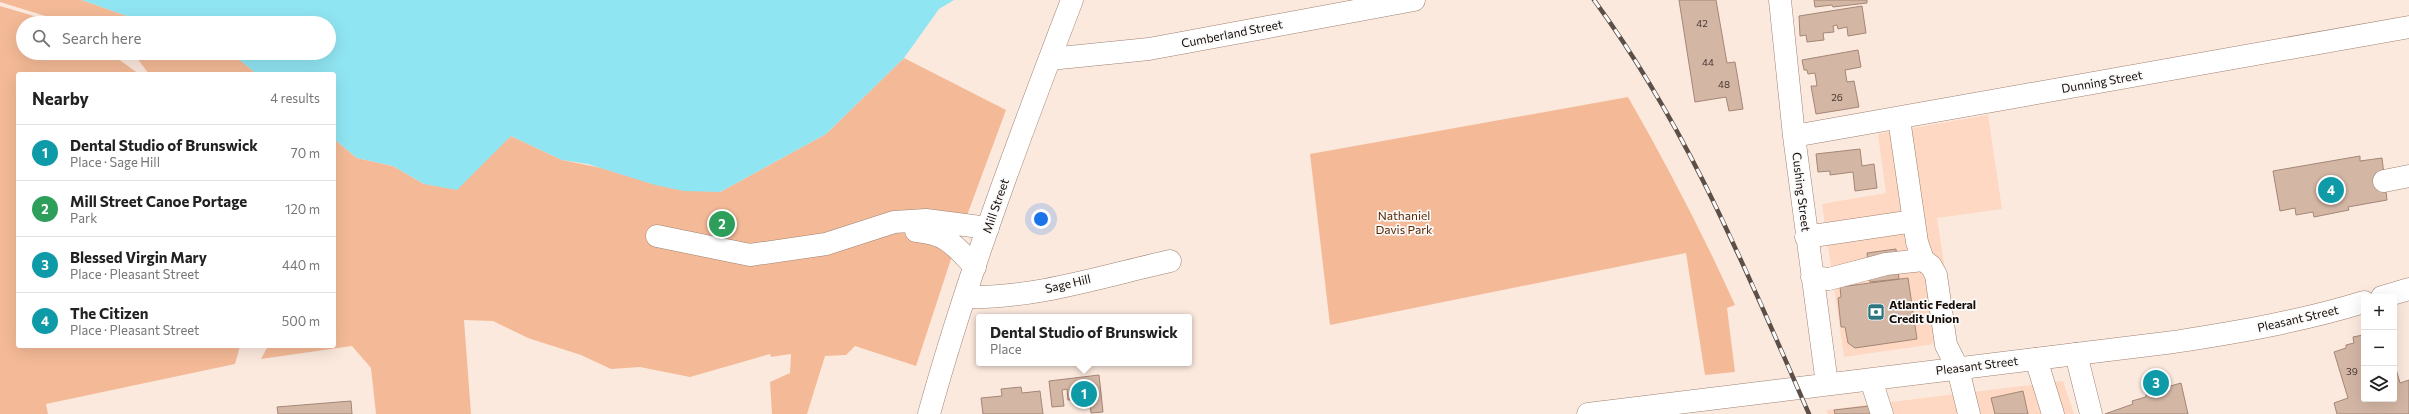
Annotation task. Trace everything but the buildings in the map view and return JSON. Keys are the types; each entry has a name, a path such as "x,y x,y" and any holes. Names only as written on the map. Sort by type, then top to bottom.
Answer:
{"main road":[{"name":"Mill Street","path":"929,414 946,352 988,228 1072,0"},
{"name":"Cumberland Street","path":"1050,59 1149,49 1414,0"},
{"name":"Cushing Street","path":"1780,0 1806,237 1827,384"},
{"name":"Dunning Street","path":"1794,136 1899,119 2409,27"},
{"path":"1899,119 1917,242 1923,260 1931,266 1936,275 1946,345 1958,369 1968,414"},
{"path":"2384,181 2409,176"},
{"path":"657,236 750,255 826,244 894,222 926,220 988,228"},
{"path":"1806,237 1914,221"},
{"path":"873,229 905,229 935,233 952,242 975,267"},
{"path":"1812,277 1829,279 1886,264 1923,260"},
{"name":"Sage Hill","path":"965,297 996,297 1028,293 1170,261"},
{"path":"2392,294 2409,289"},
{"name":"Pleasant Street","path":"1588,414 2076,354 2264,328 2323,314 2361,303"},
{"path":"2076,354 2091,414"},
{"path":"2036,359 2053,414"},
{"path":"1871,380 1882,414"}],"shaded area":[{"path":"1988,115 2002,209 1937,218 1956,341 1844,357 1822,204 1886,193 1878,134"},
{"path":"2063,381 2074,414 1828,414 1826,410"}],"green space":[{"path":"0,0 82,0 128,16 45,16 0,2"},
{"path":"0,6 34,16 16,16 16,60 120,60 136,72 16,72 16,348 239,348 235,364 46,404 48,414 0,414"},
{"path":"904,58 1006,110 952,256 916,366 855,346 846,355 825,356 807,414 772,414 770,382 790,373 791,354 771,357 770,354 690,377 640,367 611,369 581,355 528,338 493,321 464,320 471,414 376,414 371,368 352,346 261,359 267,348 336,348 336,141 357,158 393,166 424,184 511,136 562,160 720,192 826,134"},
{"path":"138,60 240,60 255,72 147,72"},
{"name":"Nathaniel Davis Park","path":"1628,97 1684,200 1735,305 1727,308 1735,372 1705,375 1686,253 1330,325 1310,154"}],"water":[{"path":"82,0 954,0 939,9 904,58 826,134 720,192 684,191 655,185 588,164 562,160 511,136 457,190 424,184 393,166 357,158 336,141 336,72 255,72 240,60 336,60 336,16 124,15"}],"railway":[{"path":"1594,0 1628,49 1659,99 1687,150 1738,253 1809,414"}],"place":[{"name":"The Citizen","path":"2331,190"},
{"name":"Mill Street Canoe Portage","path":"722,224"},
{"name":"Atlantic Federal Credit Union","path":"1876,312"},
{"name":"Blessed Virgin Mary","path":"2156,383"},
{"name":"Dental Studio of Brunswick","path":"1084,394"}]}
